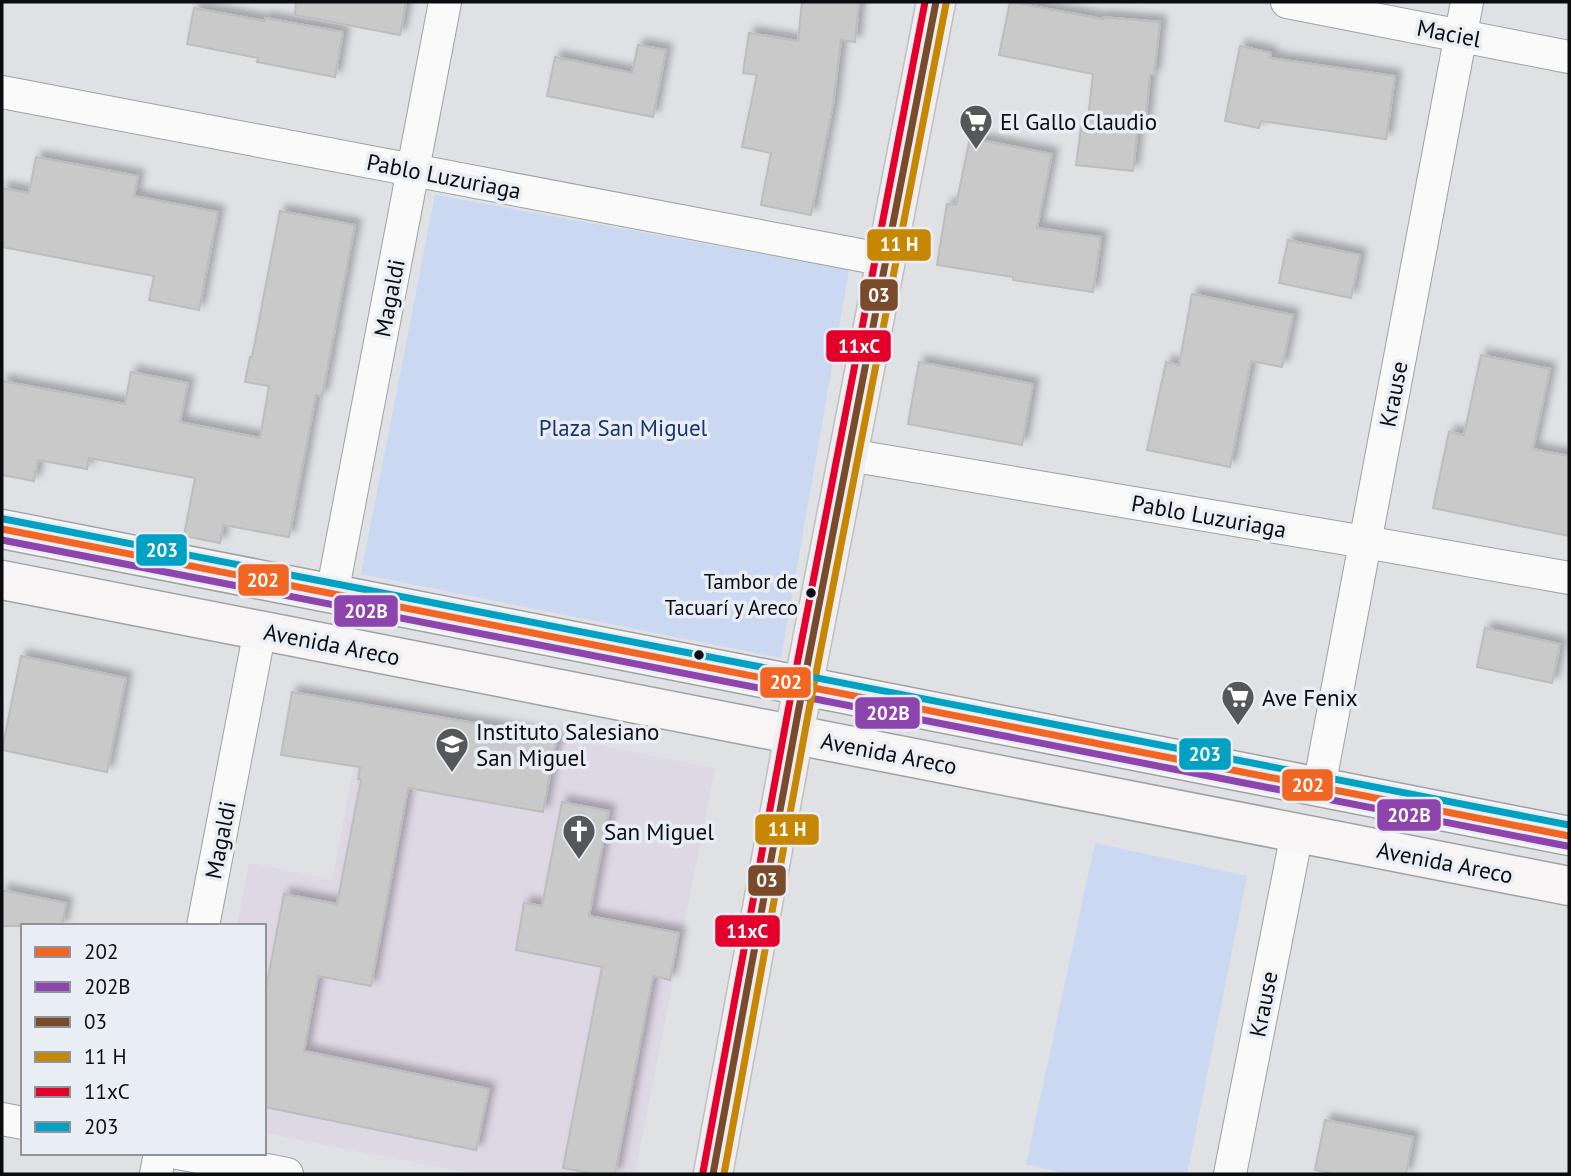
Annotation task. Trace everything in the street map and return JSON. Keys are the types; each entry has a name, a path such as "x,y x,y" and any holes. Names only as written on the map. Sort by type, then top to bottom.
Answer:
{"main road":[{"path":"713,1174 794,734 936,2"},
{"path":"2,529 1569,836"},
{"name":"Avenida Areco","path":"2,580 1569,886"}],"street":[{"name":"Magaldi","path":"332,594 445,2"},
{"name":"Maciel","path":"1287,2 1569,57"},
{"name":"Krause","path":"1319,787 1467,2"},
{"name":"Pablo Luzuriaga","path":"2,92 886,260"},
{"name":"Pablo Luzuriaga","path":"849,455 1569,578"},
{"name":"Magaldi","path":"203,924 260,630"},
{"name":"Krause","path":"1230,1174 1297,833"},
{"path":"2,1119 21,1123"},
{"path":"156,1174 160,1155"},
{"path":"188,1155 287,1174"}],"shaded area":[{"path":"367,699 715,768 635,1174 475,1174 266,1133 266,924 237,924 249,863 332,880"}],"green space":[{"name":"Plaza San Miguel","path":"435,195 849,270 781,658 361,574"},
{"path":"1095,843 1247,876 1187,1174 1066,1174 1026,1164"}],"building":[{"path":"296,2 406,2 400,35 295,15"},
{"path":"802,2 859,2 855,42 841,40 833,104 811,215 761,205 771,153 742,147 757,75 743,73 749,33 798,41"},
{"path":"1010,2 1103,19 1160,22 1154,75 1150,75 1145,126 1138,125 1133,171 1076,165 1081,127 1087,127 1093,74 999,55"},
{"path":"194,8 343,32 335,77 257,62 258,58 187,44"},
{"path":"638,45 666,50 653,117 547,96 555,57 632,73"},
{"path":"1240,46 1271,53 1270,58 1395,76 1386,139 1261,121 1259,128 1225,121"},
{"path":"970,138 1052,154 1037,228 1101,237 1093,292 937,265 947,204 956,205"},
{"path":"36,157 138,176 134,196 218,212 199,310 149,300 154,276 2,247 2,188 29,193"},
{"path":"280,211 355,225 322,396 316,395 289,537 223,525 220,543 184,536 195,478 89,458 87,469 38,460 34,481 2,475 2,381 125,404 131,372 188,383 180,422 260,438 269,386 245,382"},
{"path":"1288,240 1360,255 1351,298 1279,283"},
{"path":"1192,294 1293,315 1282,367 1251,361 1230,467 1147,450 1166,362 1179,365"},
{"path":"1481,355 1550,369 1533,449 1569,456 1569,536 1433,508 1449,432 1464,435"},
{"path":"919,362 1033,384 1022,445 908,424"},
{"path":"1485,628 1560,644 1552,683 1477,667"},
{"path":"21,656 126,678 107,772 2,750"},
{"path":"292,692 557,737 543,812 408,788 371,986 318,976 304,1051 489,1089 476,1150 266,1107 266,988 284,894 337,904 361,780 358,779 360,767 281,755"},
{"path":"562,802 609,811 589,916 679,933 670,980 653,976 615,1174 594,1174 563,1168 602,967 516,950 524,903 542,906"},
{"path":"2,890 66,903 62,924 2,926"},
{"path":"1325,1120 1413,1137 1406,1174 1336,1174 1315,1170"}],"transit line":[{"name":"11xC","path":"703,1172 788,711 925,2"},
{"name":"03","path":"713,1174 798,713 936,2"},
{"path":"724,1174 808,715 946,4"},
{"name":"203","path":"4,519 1569,825"},
{"name":"202","path":"2,529 1569,836"},
{"name":"202B","path":"2,540 1567,846"}],"place":[{"name":"El Gallo Claudio","path":"976,151"},
{"name":"Tambor de Tacuarí y Areco","path":"811,593"},
{"name":"Ave Fenix","path":"1238,727"},
{"name":"Instituto Salesiano San Miguel","path":"452,774"},
{"name":"San Miguel","path":"579,861"}]}
